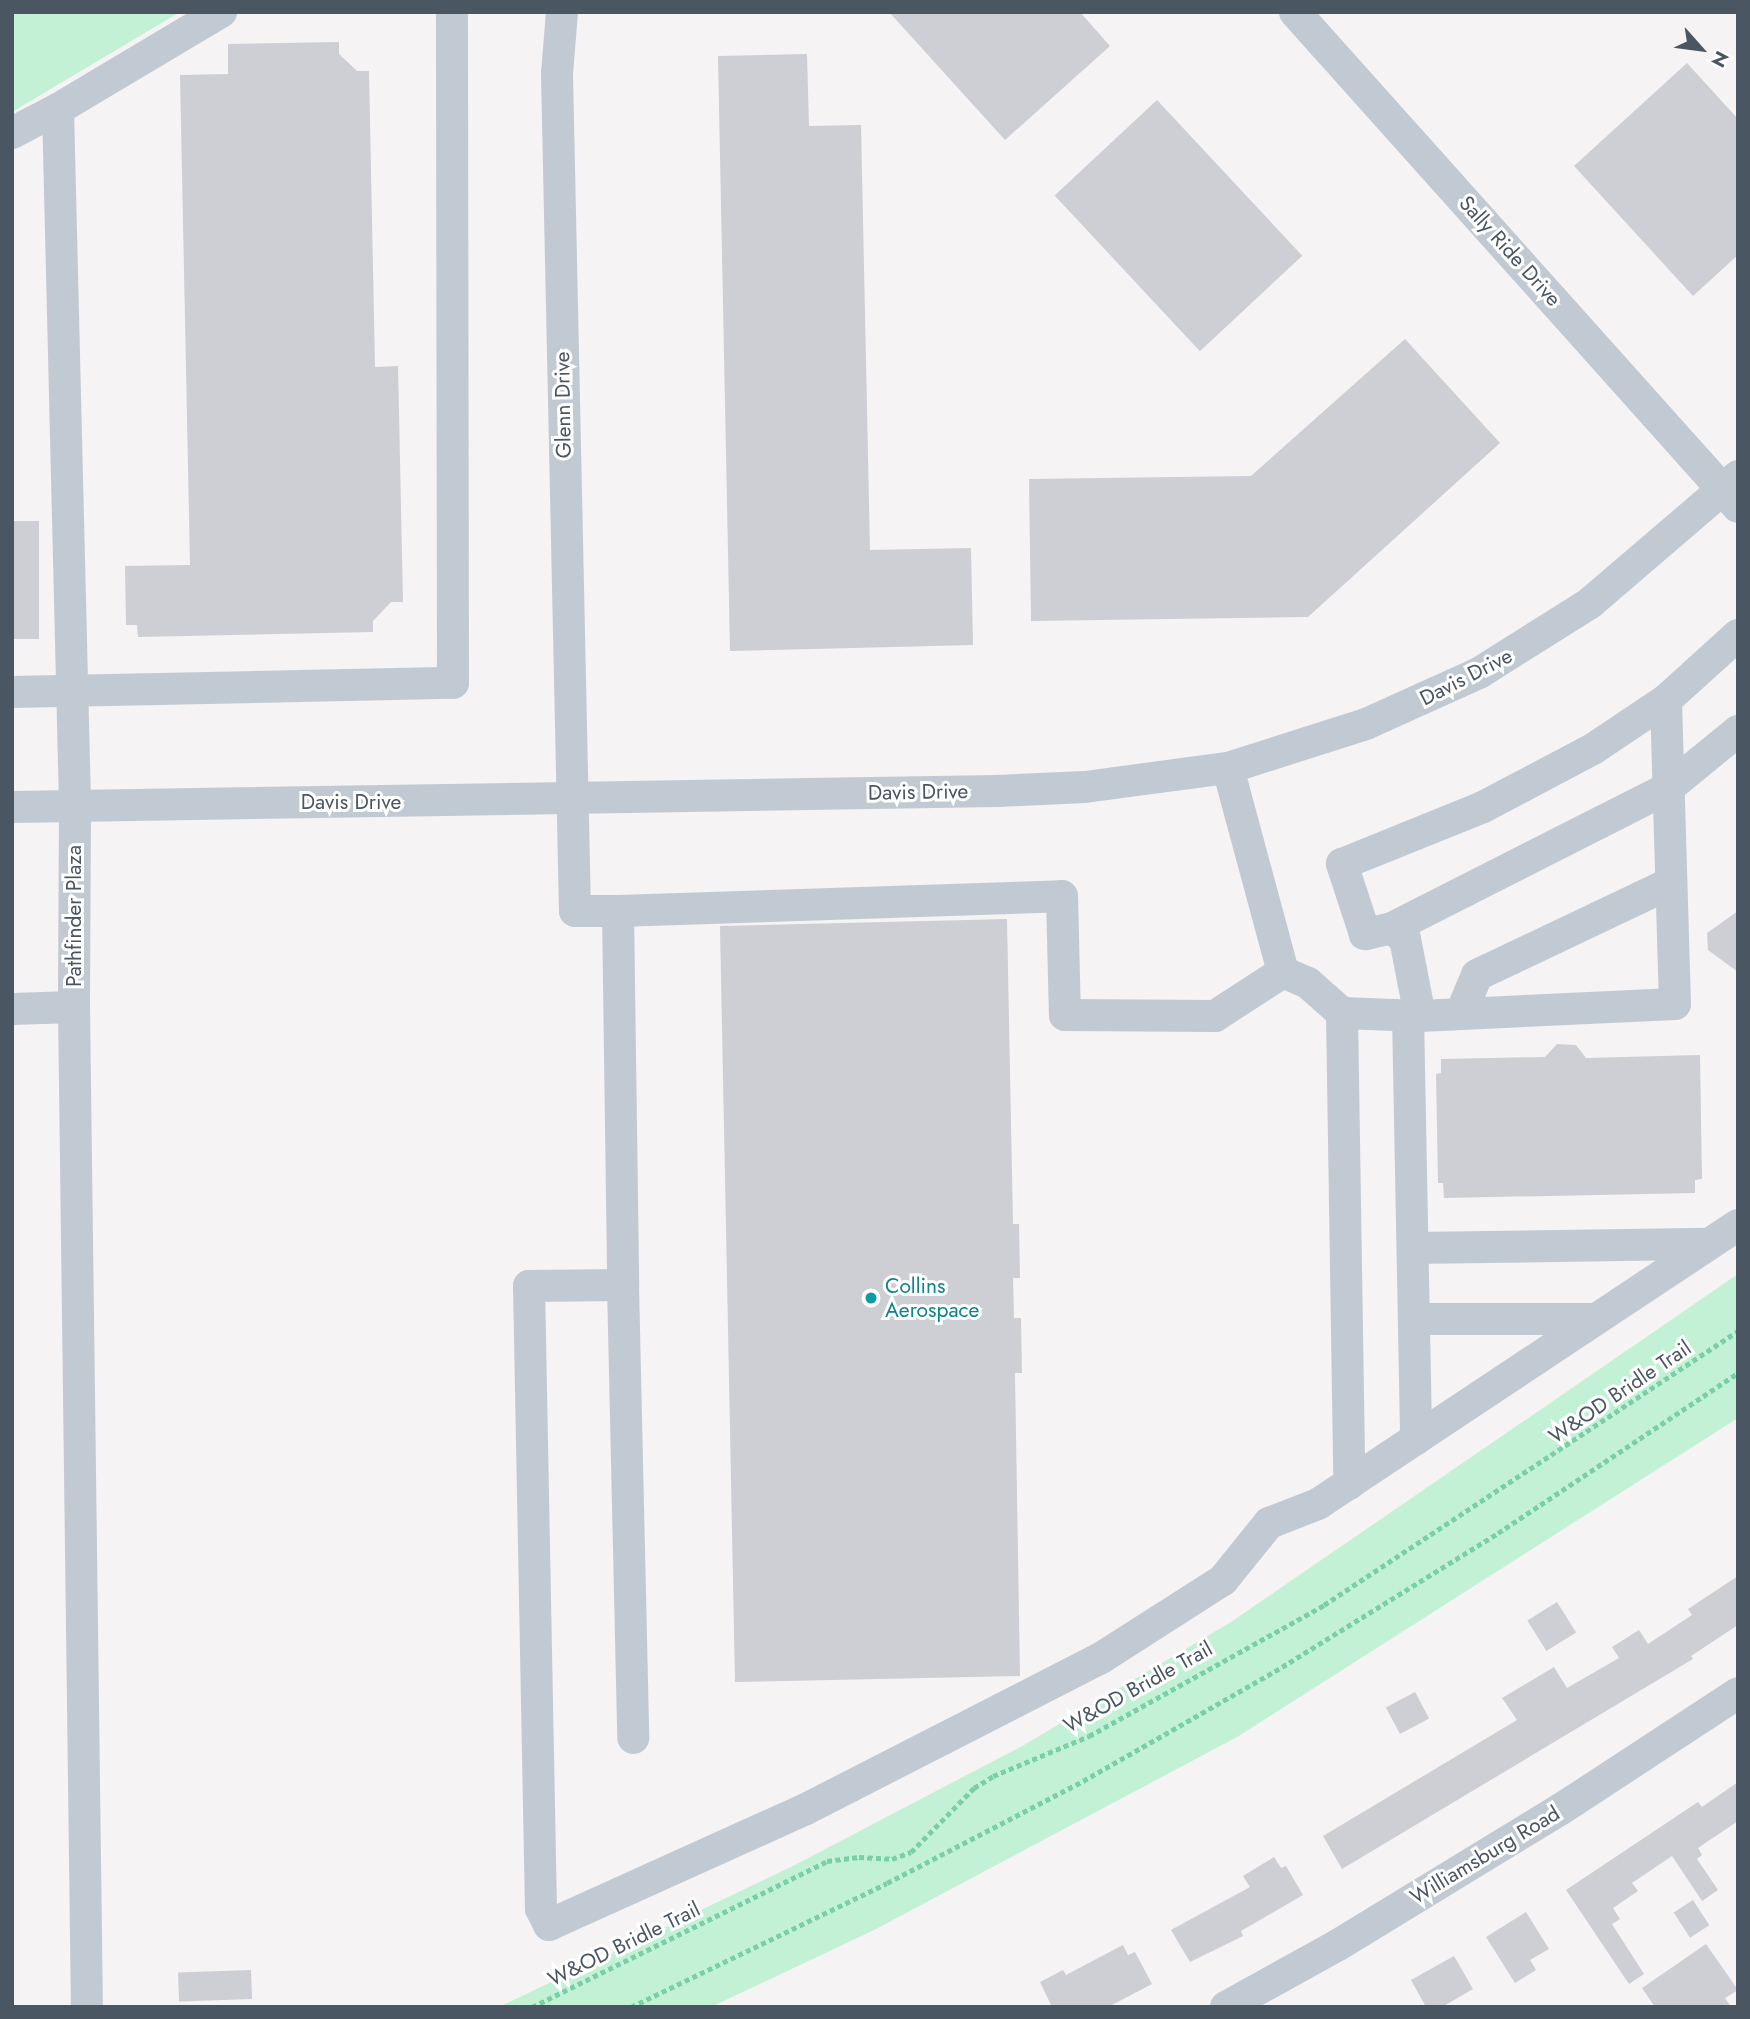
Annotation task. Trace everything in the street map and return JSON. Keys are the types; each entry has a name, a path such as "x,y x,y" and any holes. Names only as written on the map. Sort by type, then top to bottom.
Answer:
{"street":[{"path":"12,133 58,109 221,12"},
{"path":"12,692 453,683 452,12"},
{"name":"Glenn Drive","path":"562,12 557,74 575,911 618,911"},
{"name":"Sally Ride Drive","path":"1296,12 1733,491"},
{"name":"Pathfinder Plaza","path":"12,1009 74,1007 75,806 58,109"},
{"name":"Davis Drive","path":"12,807 1085,787 1228,768 1366,724 1479,673 1590,603 1733,491"},
{"path":"1738,635 1666,700 1593,749 1483,807 1342,864 1365,934 1392,928 1668,788 1738,730"},
{"path":"1283,972 1308,983 1342,1013 1414,1015 1675,1004 1666,700"},
{"path":"1228,768 1283,972"},
{"path":"1461,1013 1477,975 1671,883"},
{"path":"633,1738 618,911 1062,896 1065,1015 1215,1016 1283,972"},
{"path":"1392,928 1405,939 1414,1015 1416,1439"},
{"path":"74,1007 87,2007"},
{"path":"1342,1013 1349,1484"},
{"path":"623,1285 529,1286 541,1909 548,1925 804,1810 1101,1658 1223,1580 1269,1523 1318,1504 1738,1224"},
{"path":"1413,1248 1709,1244"},
{"path":"1414,1319 1595,1319"},
{"name":"Williamsburg Road","path":"1226,2007 1338,1945 1561,1809 1738,1693"}],"path":[{"name":"W&OD Bridle Trail","path":"532,2007 827,1861 859,1857 892,1859 911,1852 974,1788 993,1776 1089,1736 1324,1605 1738,1331"},
{"path":"631,2007 887,1883 1083,1781 1282,1667 1498,1532 1738,1373"}],"green space":[{"path":"12,12 180,12 12,112"},
{"path":"1738,1274 1738,1418 1237,1737 874,1930 711,2007 499,2007 795,1865 1024,1745 1231,1622"}],"building":[{"path":"889,12 1080,12 1110,46 1005,140"},
{"path":"339,42 339,54 357,71 369,71 375,367 398,366 403,602 391,602 373,621 373,632 138,637 137,625 126,625 125,566 190,565 180,75 228,74 228,44"},
{"path":"807,54 809,126 861,125 870,550 971,548 973,645 730,651 718,56"},
{"path":"1687,63 1738,119 1738,255 1693,296 1574,166"},
{"path":"1157,100 1302,256 1200,351 1055,195"},
{"path":"1405,339 1500,443 1308,617 1031,621 1029,479 1251,476"},
{"path":"12,521 39,521 39,639 12,639"},
{"path":"1738,911 1738,972 1708,950 1707,933"},
{"name":"Collins Aerospace","path":"1007,919 1013,1224 1019,1224 1020,1278 1013,1278 1014,1318 1021,1318 1022,1373 1015,1373 1020,1676 735,1682 720,926"},
{"path":"1557,1044 1576,1045 1586,1058 1700,1055 1702,1179 1695,1180 1695,1193 1444,1198 1443,1183 1438,1183 1436,1074 1441,1073 1441,1059 1545,1057"},
{"path":"1738,1576 1738,1625 1691,1656 1693,1659 1342,1869 1323,1836 1517,1720 1502,1698 1554,1667 1567,1688 1619,1658 1612,1647 1639,1630 1648,1644 1692,1615 1688,1609"},
{"path":"1557,1602 1576,1633 1546,1651 1527,1621"},
{"path":"1415,1692 1429,1718 1400,1734 1386,1707"},
{"path":"1738,1782 1738,1821 1698,1848 1702,1855 1697,1859 1718,1890 1702,1901 1672,1856 1632,1883 1638,1891 1613,1908 1620,1919 1612,1924 1644,1974 1629,1984 1566,1890 1698,1802 1702,1807"},
{"path":"1274,1857 1281,1868 1286,1866 1303,1895 1241,1931 1243,1936 1190,1962 1171,1930 1250,1887 1243,1876"},
{"path":"1693,1900 1709,1925 1690,1938 1674,1913"},
{"path":"1526,1912 1549,1949 1530,1960 1536,1970 1515,1983 1486,1937"},
{"path":"1706,1944 1738,1990 1725,1998 1731,2007 1655,2007 1642,1988"},
{"path":"1123,1945 1128,1955 1135,1952 1152,1984 1108,2007 1052,2007 1040,1982 1063,1970 1066,1975"},
{"path":"1454,1956 1473,1989 1442,2007 1426,2007 1411,1980"},
{"path":"251,1970 252,1999 179,2002 178,1973"}],"place":[{"name":"Collins Aerospace","path":"871,1298"}]}
